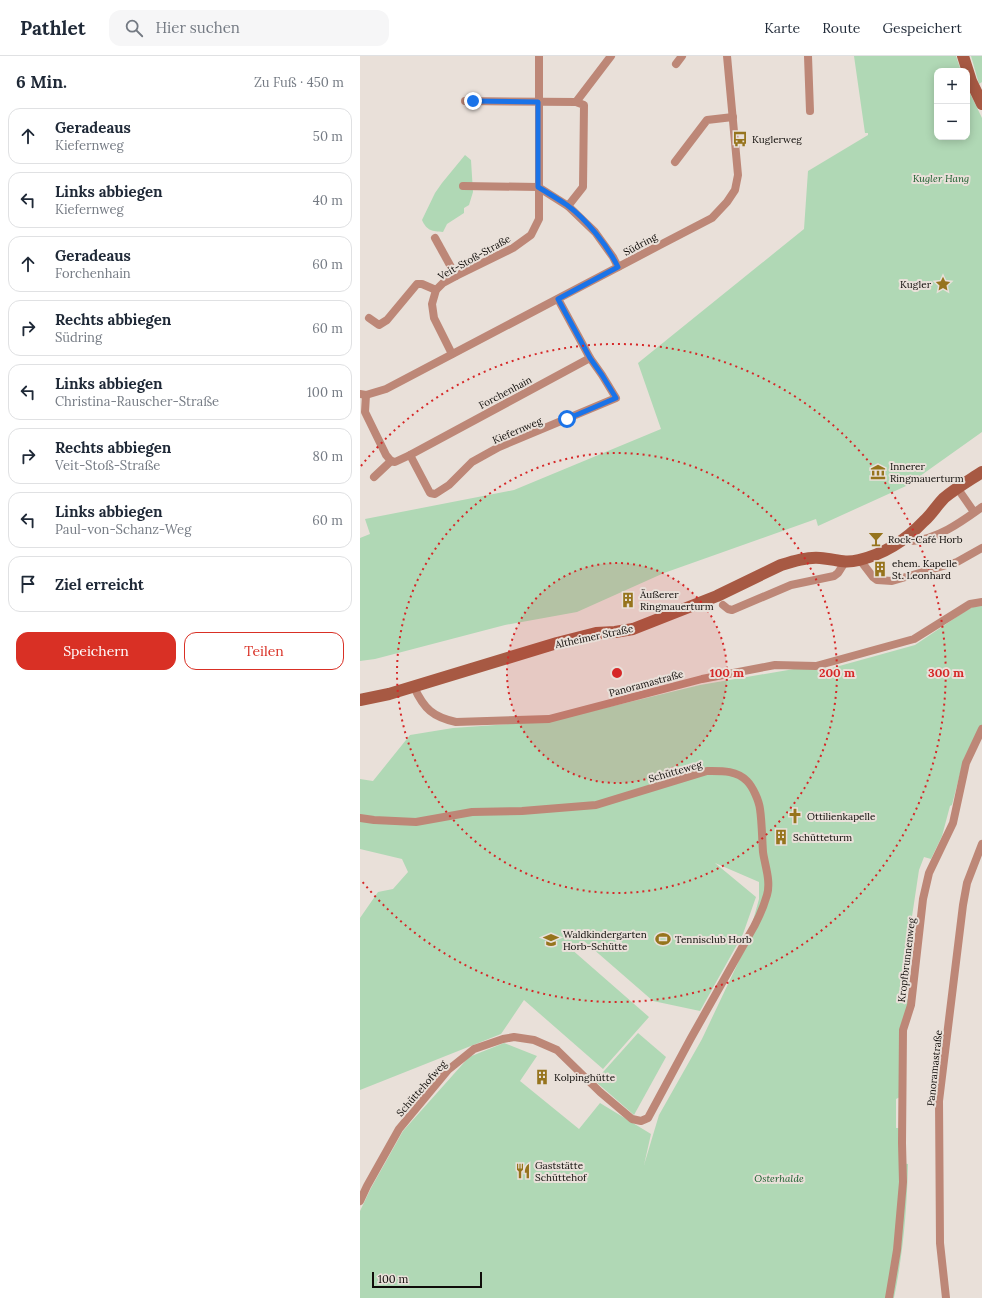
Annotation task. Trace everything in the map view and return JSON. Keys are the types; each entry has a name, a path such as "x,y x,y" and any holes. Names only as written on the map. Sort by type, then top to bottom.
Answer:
{"street":[{"name":"Veit-Stoß-Straße","path":"452,354 434,318 432,304 436,290 443,283 513,248 531,235 539,219 539,56"},
{"path":"576,102 611,56"},
{"path":"676,64 682,56"},
{"name":"Südring","path":"363,394 386,389 712,218 727,202 735,190 738,175 727,56"},
{"path":"808,56 810,111"},
{"path":"963,56 971,81 982,104"},
{"path":"465,101 576,102 584,105 583,187 568,206"},
{"path":"675,162 707,120 732,117"},
{"path":"463,186 538,187 568,206 595,232 613,257 618,267"},
{"path":"435,238 456,276"},
{"name":"Veit-Stoß-Straße","path":"369,318 379,325 387,320 417,284 422,284 436,290"},
{"path":"558,299 590,358"},
{"name":"Kiefernweg","path":"410,455 430,493 435,494 449,485 472,462 499,447 616,398 590,358"},
{"name":"Forchenhain","path":"374,477 391,461 395,462 410,455 590,358"},
{"path":"363,394 365,412 386,455 391,461"},
{"name":"Altheimer Straße","path":"360,700 390,694 557,643 596,633 633,629 717,596 792,562 803,559 820,558 845,562 860,560 894,546 907,537 924,522 944,498 982,472"},
{"path":"958,489 974,512"},
{"path":"907,537 912,541 932,536 953,526 982,507"},
{"path":"860,560 877,580 892,581 957,562 982,548"},
{"path":"722,605 732,610 791,585 834,576 838,573 845,562"},
{"name":"Panoramastraße","path":"414,687 420,699 430,712 442,718 456,722 549,719 702,679 775,665 816,666 914,639 970,604 982,602"},
{"name":"Kropfbrunnenweg","path":"889,1298 897,1250 903,1182 903,1030 911,1004 923,899 929,872 952,823 966,763 982,729"},
{"name":"Schütteweg","path":"360,818 416,822 472,812 522,811 596,805 707,771 722,771 737,774 748,781 754,791 760,808 763,851 768,884 767,894 754,927 690,1038 648,1118"},
{"name":"Panoramastraße","path":"946,1298 940,1243 940,1101 963,906 967,883 982,844"},
{"name":"Schüttehofweg","path":"360,1201 399,1129 448,1070 474,1049 503,1039 514,1037 534,1040 557,1050 600,1092 632,1119 641,1121 648,1118"}],"green space":[{"name":"Kugler Hang","path":"854,56 956,56 960,68 934,68 934,140 970,140 970,93 982,118 982,432 906,486 818,526 816,519 664,573 577,612 505,625 375,659 360,661 360,538 370,534 365,519 514,490 661,429 638,363 804,229 808,171 868,135 868,133 865,133"},
{"path":"971,56 982,56 982,82 979,84"},
{"path":"465,155 471,160 473,192 469,205 464,208 464,213 447,224 443,232 430,230 422,220 435,193"},
{"name":"Osterhalde","path":"982,606 982,725 964,758 952,805 950,806 942,836 931,859 924,857 919,870 908,943 906,999 911,1001 905,1040 900,1097 896,1099 896,1128 900,1128 900,1163 908,1164 906,1215 894,1298 360,1298 360,1211 371,1188 403,1131 469,1057 504,1043 537,1056 520,1081 579,1129 600,1103 651,1134 644,1165 659,1115 702,1039 746,946 759,899 759,882 715,863 756,897 743,934 700,1011 653,1001 584,941 570,948 649,1017 603,1069 524,1000 501,1034 360,1090 360,918 378,892 393,889 408,872 402,859 360,849 360,779 373,781 410,735 453,728 551,721 700,685 794,669 832,668 915,645 964,612 973,607"},
{"path":"638,1033 666,1057 634,1115 595,1081"}],"place":[{"name":"Kuglerweg","path":"740,139"},
{"name":"Kugler","path":"943,284"},
{"name":"Innerer Ringmauerturm","path":"878,472"},
{"name":"Rock-Café Horb","path":"876,539"},
{"name":"ehem. Kapelle St. Leonhard","path":"880,569"},
{"name":"Äußerer Ringmauerturm","path":"628,600"},
{"name":"Ottilienkapelle","path":"795,816"},
{"name":"Schütteturm","path":"781,837"},
{"name":"Tennisclub Horb","path":"663,939"},
{"name":"Waldkindergarten Horb-Schütte","path":"551,940"},
{"name":"Kolpinghütte","path":"542,1077"},
{"name":"Gaststätte Schüttehof","path":"523,1171"}],"route":[{"path":"473,101 538,102 538,187 568,206 595,232 613,257 618,267 558,299 590,358 616,398 567,419"}]}
